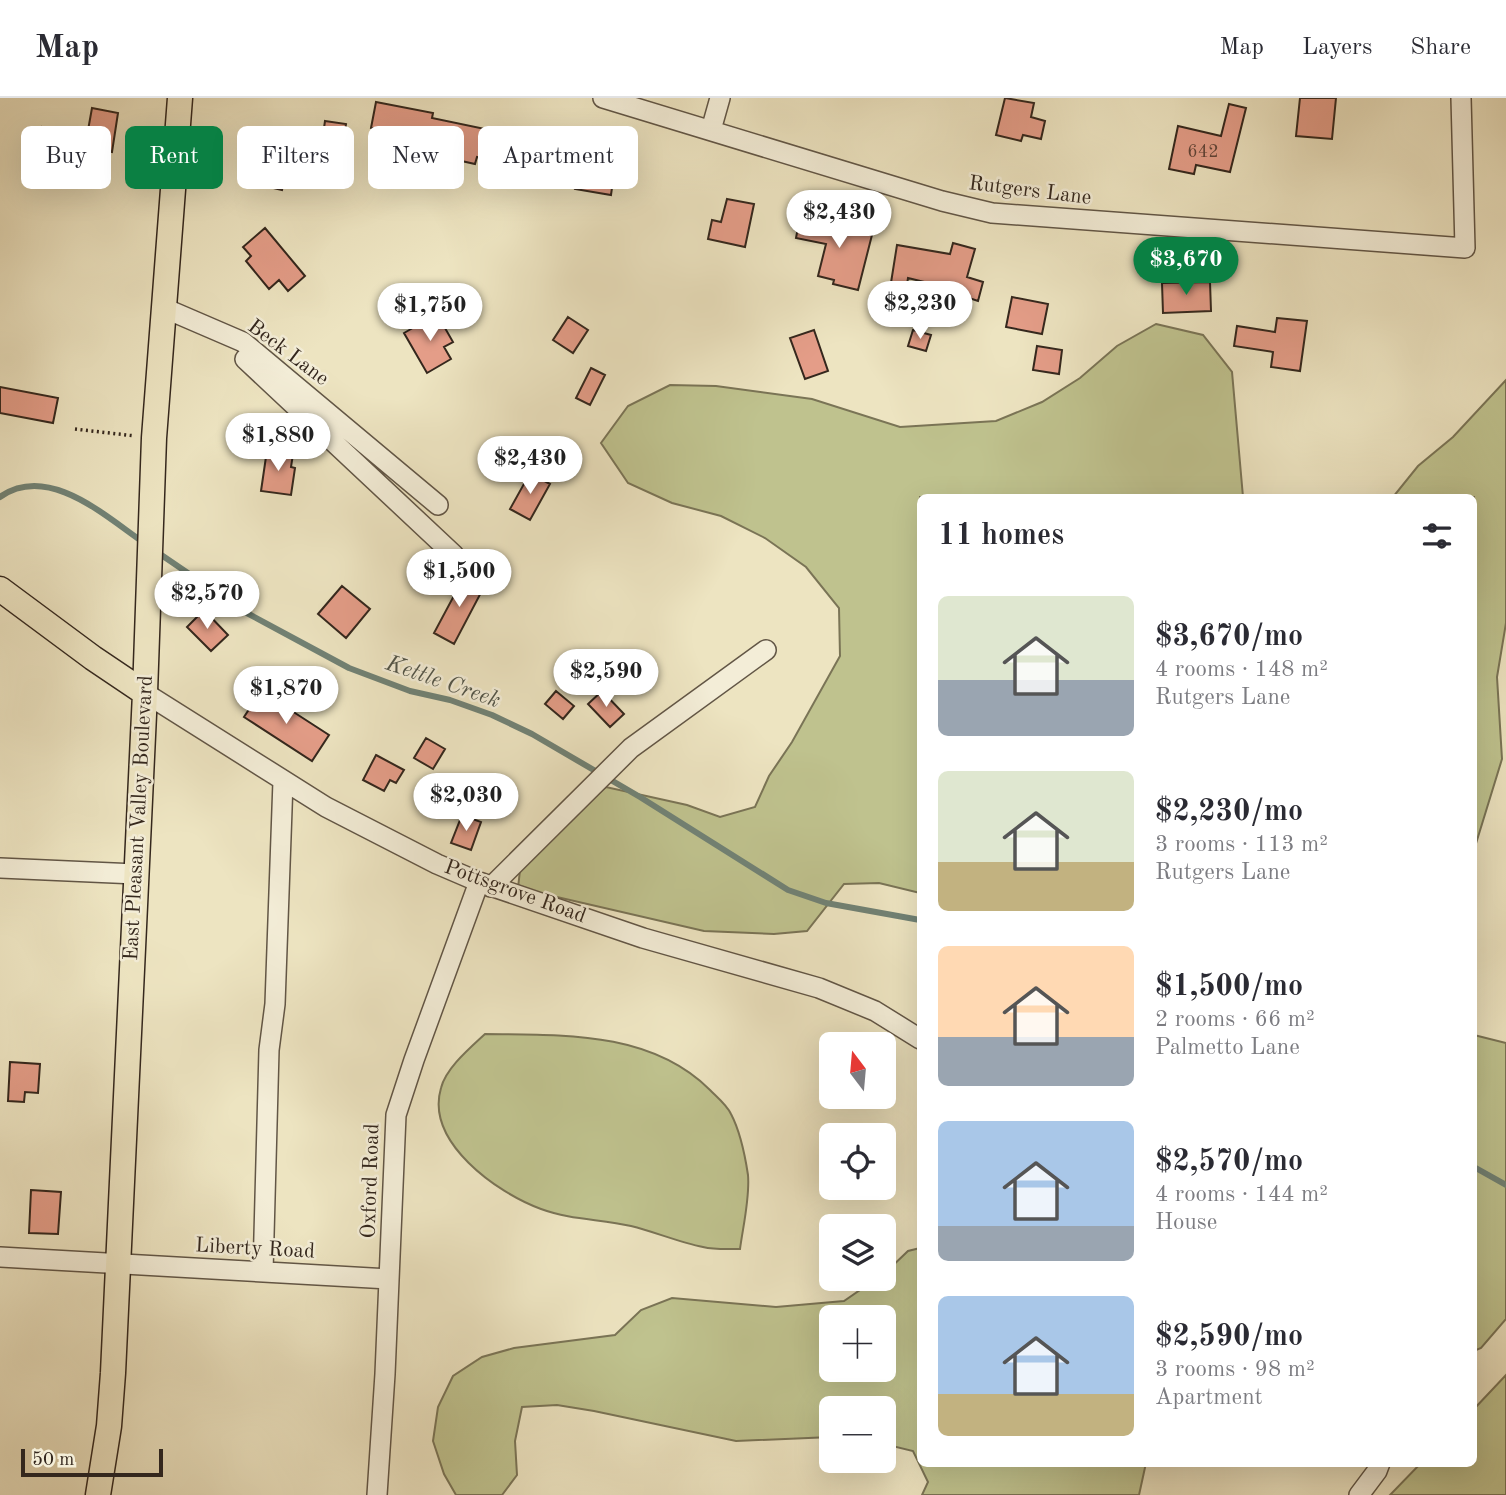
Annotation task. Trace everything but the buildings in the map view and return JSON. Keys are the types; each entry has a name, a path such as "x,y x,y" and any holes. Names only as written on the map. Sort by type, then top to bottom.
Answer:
{"main road":[{"name":"East Pleasant Valley Boulevard","path":"98,1495 109,1426 145,693 154,438 180,98"},
{"name":"Pottsgrove Road","path":"0,589 145,693"}],"street":[{"name":"Rutgers Lane","path":"603,98 942,201 992,213 1041,219 1465,248 1461,98"},
{"path":"710,130 720,98"},
{"name":"Beck Lane","path":"164,308 243,342 438,505"},
{"path":"209,329 454,555"},
{"name":"Oxford Road","path":"377,1495 390,1279 396,1115 414,1060 485,884 631,748 766,650"},
{"name":"Pottsgrove Road","path":"145,693 283,781 370,832 485,884 643,938 818,988 875,1011 917,1037"},
{"path":"263,1272 283,781"},
{"path":"0,868 136,874"},
{"name":"Liberty Road","path":"0,1257 390,1279"},
{"path":"1359,1495 1378,1467"}],"path":[{"path":"75,429 154,438"}],"green space":[{"path":"1156,324 1203,335 1232,372 1243,494 917,494 917,892 879,883 844,884 807,931 774,934 704,931 518,888 522,853 606,787 687,805 720,817 755,807 769,776 792,742 840,656 839,608 806,567 765,538 721,516 672,503 628,483 601,443 628,406 670,385 716,386 812,399 900,427 996,421 1042,402 1080,378 1117,346"},
{"path":"1506,380 1506,623 1497,677 1502,759 1477,840 1477,494 1395,494 1418,466 1453,437"},
{"path":"485,1034 605,1040 661,1057 687,1071 710,1090 731,1114 740,1136 748,1175 740,1249 708,1248 631,1226 552,1213 505,1191 468,1163 454,1146 444,1127 439,1108 441,1088 459,1059"},
{"path":"1477,1036 1506,1043 1506,1319 1477,1350"},
{"path":"917,1249 917,1459 913,1451 896,1447 896,1396 819,1396 819,1438 736,1441 557,1405 522,1407 515,1441 517,1475 502,1495 456,1495 444,1474 433,1441 438,1407 453,1376 482,1357 514,1348 615,1335 641,1310 672,1298 776,1307 844,1301 859,1291 896,1291 896,1262 908,1251"},
{"path":"1506,1375 1506,1495 1390,1495 1417,1467 1477,1467 1477,1406"},
{"path":"921,1467 1145,1467 1139,1495 922,1495 928,1482"}],"waterway":[{"name":"Kettle Creek","path":"0,497 18,488 37,486 56,489 94,507 143,542"},
{"name":"Kettle Creek","path":"157,552 245,612 349,668 410,691 450,700 492,715 532,734 640,797 788,890 826,903 917,919"},
{"name":"Kettle Creek","path":"1477,1169 1506,1185"}]}
